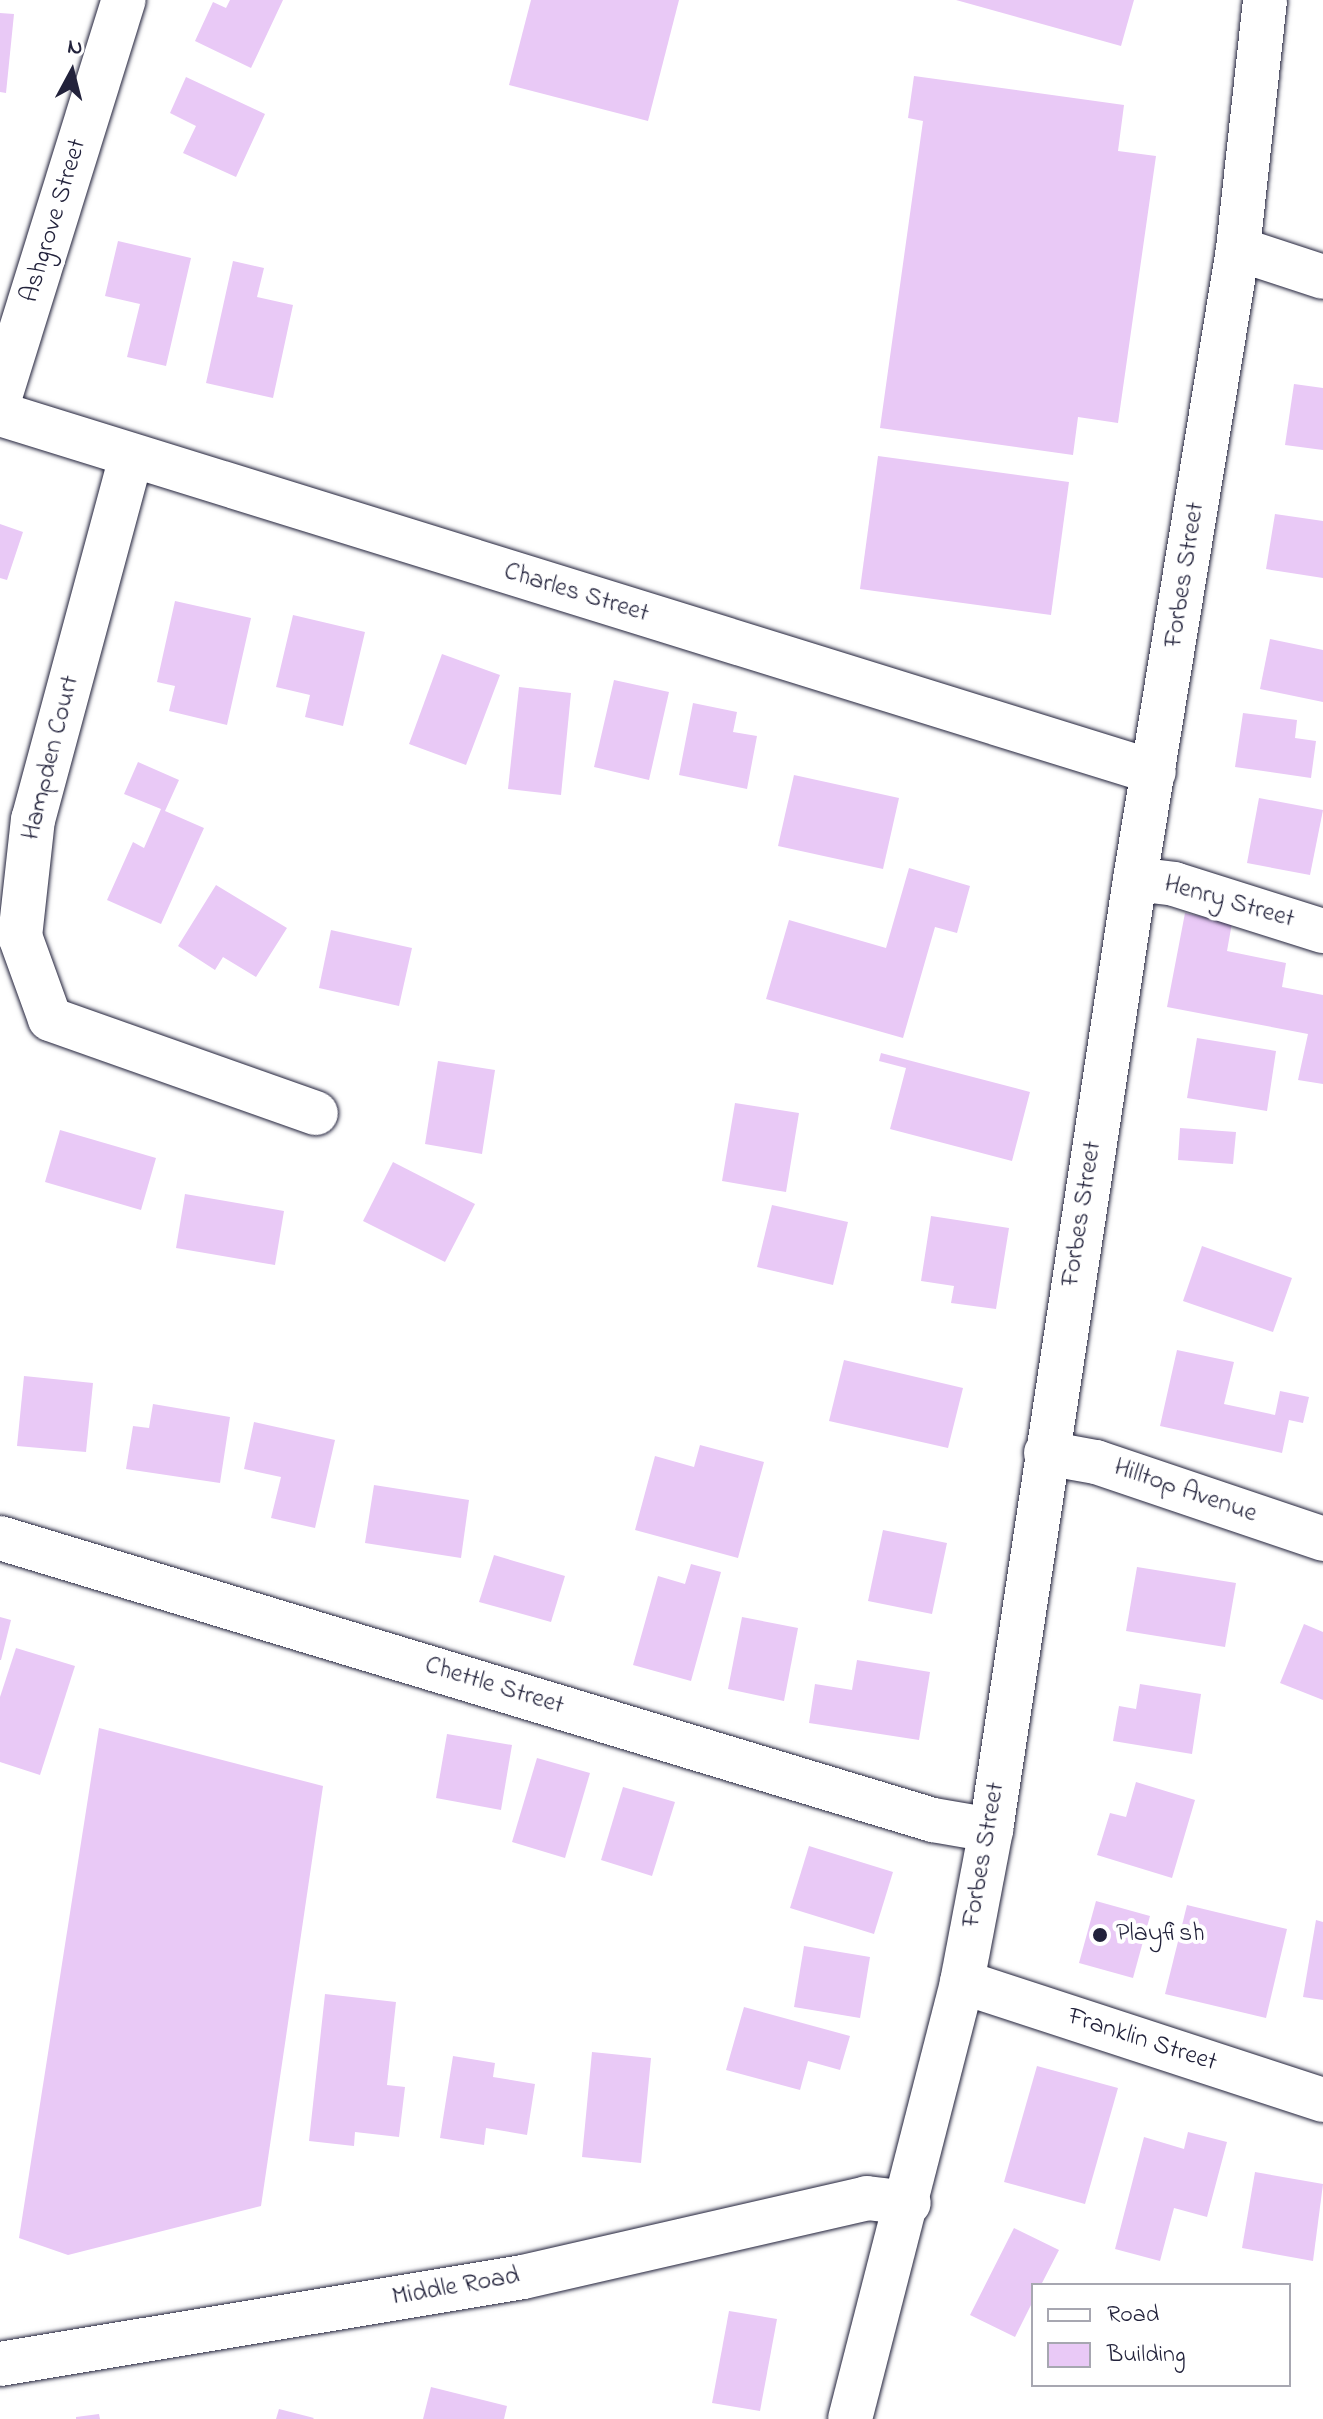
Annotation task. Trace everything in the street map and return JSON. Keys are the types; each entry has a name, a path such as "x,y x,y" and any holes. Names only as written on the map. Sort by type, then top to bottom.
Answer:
{"street":[{"name":"Ashgrove Street","path":"0,397 124,0"},
{"name":"Forbes Street","path":"850,2419 909,2203 962,1982 991,1830 1135,879 1238,249 1265,0"},
{"path":"1238,249 1323,277"},
{"name":"Charles Street","path":"0,414 1154,772"},
{"name":"Hampden Court","path":"131,457 33,819 20,936 50,1019 316,1113"},
{"name":"Henry Street","path":"1135,879 1174,884 1323,931"},
{"name":"Hilltop Avenue","path":"1046,1453 1096,1462 1323,1539"},
{"name":"Chettle Street","path":"0,1538 933,1820 991,1830"},
{"name":"Franklin Street","path":"962,1982 1323,2100"},
{"name":"Middle Road","path":"0,2364 523,2277 867,2198 909,2203"}],"building":[{"path":"230,0 283,0 251,68 195,41 213,2 226,8"},
{"path":"531,0 679,0 648,121 509,85"},
{"path":"956,0 1134,0 1121,46"},
{"path":"0,13 14,14 6,93 0,92"},
{"path":"914,76 1124,105 1118,151 1156,156 1118,423 1078,417 1073,455 880,428 923,121 908,118"},
{"path":"186,77 265,114 236,177 183,153 196,126 170,113"},
{"path":"118,241 191,258 166,366 127,357 140,304 105,296"},
{"path":"233,261 264,268 257,297 293,305 273,398 206,383"},
{"path":"1294,384 1323,388 1323,450 1285,445"},
{"path":"878,456 1069,482 1051,615 860,589"},
{"path":"1275,514 1323,521 1323,578 1266,569"},
{"path":"0,524 23,532 7,580 0,578"},
{"path":"175,601 251,618 227,725 169,711 175,686 157,682"},
{"path":"293,615 365,632 343,726 305,717 310,695 276,687"},
{"path":"1270,639 1323,650 1323,702 1260,689"},
{"path":"442,654 500,675 466,765 409,744"},
{"path":"614,680 669,692 649,780 594,767"},
{"path":"519,687 571,693 561,795 508,789"},
{"path":"693,703 737,712 733,732 757,736 747,789 679,775"},
{"path":"1243,713 1297,720 1295,738 1316,741 1311,778 1235,767"},
{"path":"138,762 179,780 165,811 204,828 161,924 107,900 133,842 144,848 161,809 124,794"},
{"path":"794,775 899,798 883,869 778,846"},
{"path":"1259,798 1323,810 1310,875 1247,863"},
{"path":"909,868 970,886 957,933 935,927 903,1038 766,999 789,920 886,948"},
{"path":"216,885 287,928 256,977 223,957 215,970 178,946"},
{"path":"1185,913 1232,923 1227,951 1286,963 1282,987 1323,995 1323,1084 1298,1080 1308,1034 1167,1007"},
{"path":"331,930 412,948 399,1006 319,988"},
{"path":"1197,1038 1276,1051 1267,1111 1187,1098"},
{"path":"881,1053 1030,1092 1012,1161 890,1129 906,1068 879,1061"},
{"path":"438,1061 495,1070 482,1154 425,1144"},
{"path":"735,1103 799,1113 786,1192 722,1181"},
{"path":"1180,1128 1236,1132 1233,1164 1178,1160"},
{"path":"60,1130 156,1158 141,1210 45,1182"},
{"path":"393,1162 475,1204 445,1262 363,1221"},
{"path":"185,1194 284,1211 275,1265 176,1248"},
{"path":"772,1205 848,1222 833,1285 757,1267"},
{"path":"931,1216 1009,1228 996,1309 951,1303 954,1286 921,1281"},
{"path":"1202,1246 1292,1278 1273,1332 1183,1301"},
{"path":"1177,1350 1234,1362 1224,1404 1275,1415 1280,1391 1309,1397 1303,1423 1289,1420 1282,1453 1160,1426"},
{"path":"844,1360 963,1388 948,1448 829,1421"},
{"path":"24,1376 93,1383 86,1452 17,1446"},
{"path":"153,1404 230,1417 220,1483 126,1469 133,1426 149,1428"},
{"path":"254,1422 335,1440 315,1528 271,1518 281,1477 244,1469"},
{"path":"700,1445 764,1462 738,1558 635,1530 655,1456 694,1467"},
{"path":"374,1485 469,1500 461,1558 365,1543"},
{"path":"883,1530 947,1543 932,1614 868,1601"},
{"path":"494,1555 565,1576 551,1622 479,1602"},
{"path":"691,1564 721,1572 691,1681 633,1665 658,1576 685,1584"},
{"path":"1137,1567 1236,1583 1225,1647 1126,1631"},
{"path":"0,1617 11,1620 1,1660 0,1660"},
{"path":"742,1617 798,1628 784,1701 728,1689"},
{"path":"1304,1624 1323,1632 1323,1700 1280,1683"},
{"path":"16,1648 75,1666 40,1775 0,1762 0,1697"},
{"path":"857,1660 930,1672 919,1740 809,1723 815,1684 852,1690"},
{"path":"1140,1684 1201,1694 1192,1754 1113,1741 1119,1706 1136,1709"},
{"path":"99,1728 323,1786 261,2206 68,2255 19,2238"},
{"path":"447,1734 512,1745 501,1810 436,1798"},
{"path":"537,1758 590,1773 565,1858 512,1842"},
{"path":"1136,1782 1195,1800 1172,1878 1097,1855 1110,1813 1126,1817"},
{"path":"623,1787 675,1802 652,1876 601,1860"},
{"path":"809,1846 893,1872 874,1934 790,1908"},
{"path":"1096,1901 1150,1916 1133,1978 1079,1963"},
{"path":"1187,1905 1287,1929 1266,2018 1165,1994"},
{"path":"1316,1920 1323,1922 1323,2000 1303,1997"},
{"path":"804,1946 870,1957 860,2018 794,2007"},
{"path":"325,1994 396,2002 387,2085 405,2087 399,2137 355,2132 354,2146 309,2141"},
{"path":"744,2007 850,2036 840,2070 808,2061 800,2090 726,2070"},
{"path":"592,2052 651,2058 641,2163 582,2157"},
{"path":"453,2056 495,2063 493,2077 535,2084 527,2135 486,2128 484,2145 440,2138"},
{"path":"1037,2066 1118,2088 1085,2204 1004,2182"},
{"path":"1188,2132 1227,2142 1207,2217 1174,2208 1160,2261 1115,2249 1144,2137 1184,2149"},
{"path":"1255,2172 1323,2184 1313,2261 1242,2248"},
{"path":"1014,2228 1059,2250 1042,2283 1031,2283 1031,2305 1015,2337 970,2315"},
{"path":"729,2311 777,2319 760,2411 712,2403"},
{"path":"431,2387 507,2406 504,2419 423,2419"},
{"path":"279,2409 314,2418 276,2419"},
{"path":"99,2414 100,2419 76,2419 76,2417"}],"place":[{"name":"Playfish","path":"1100,1935"}]}
